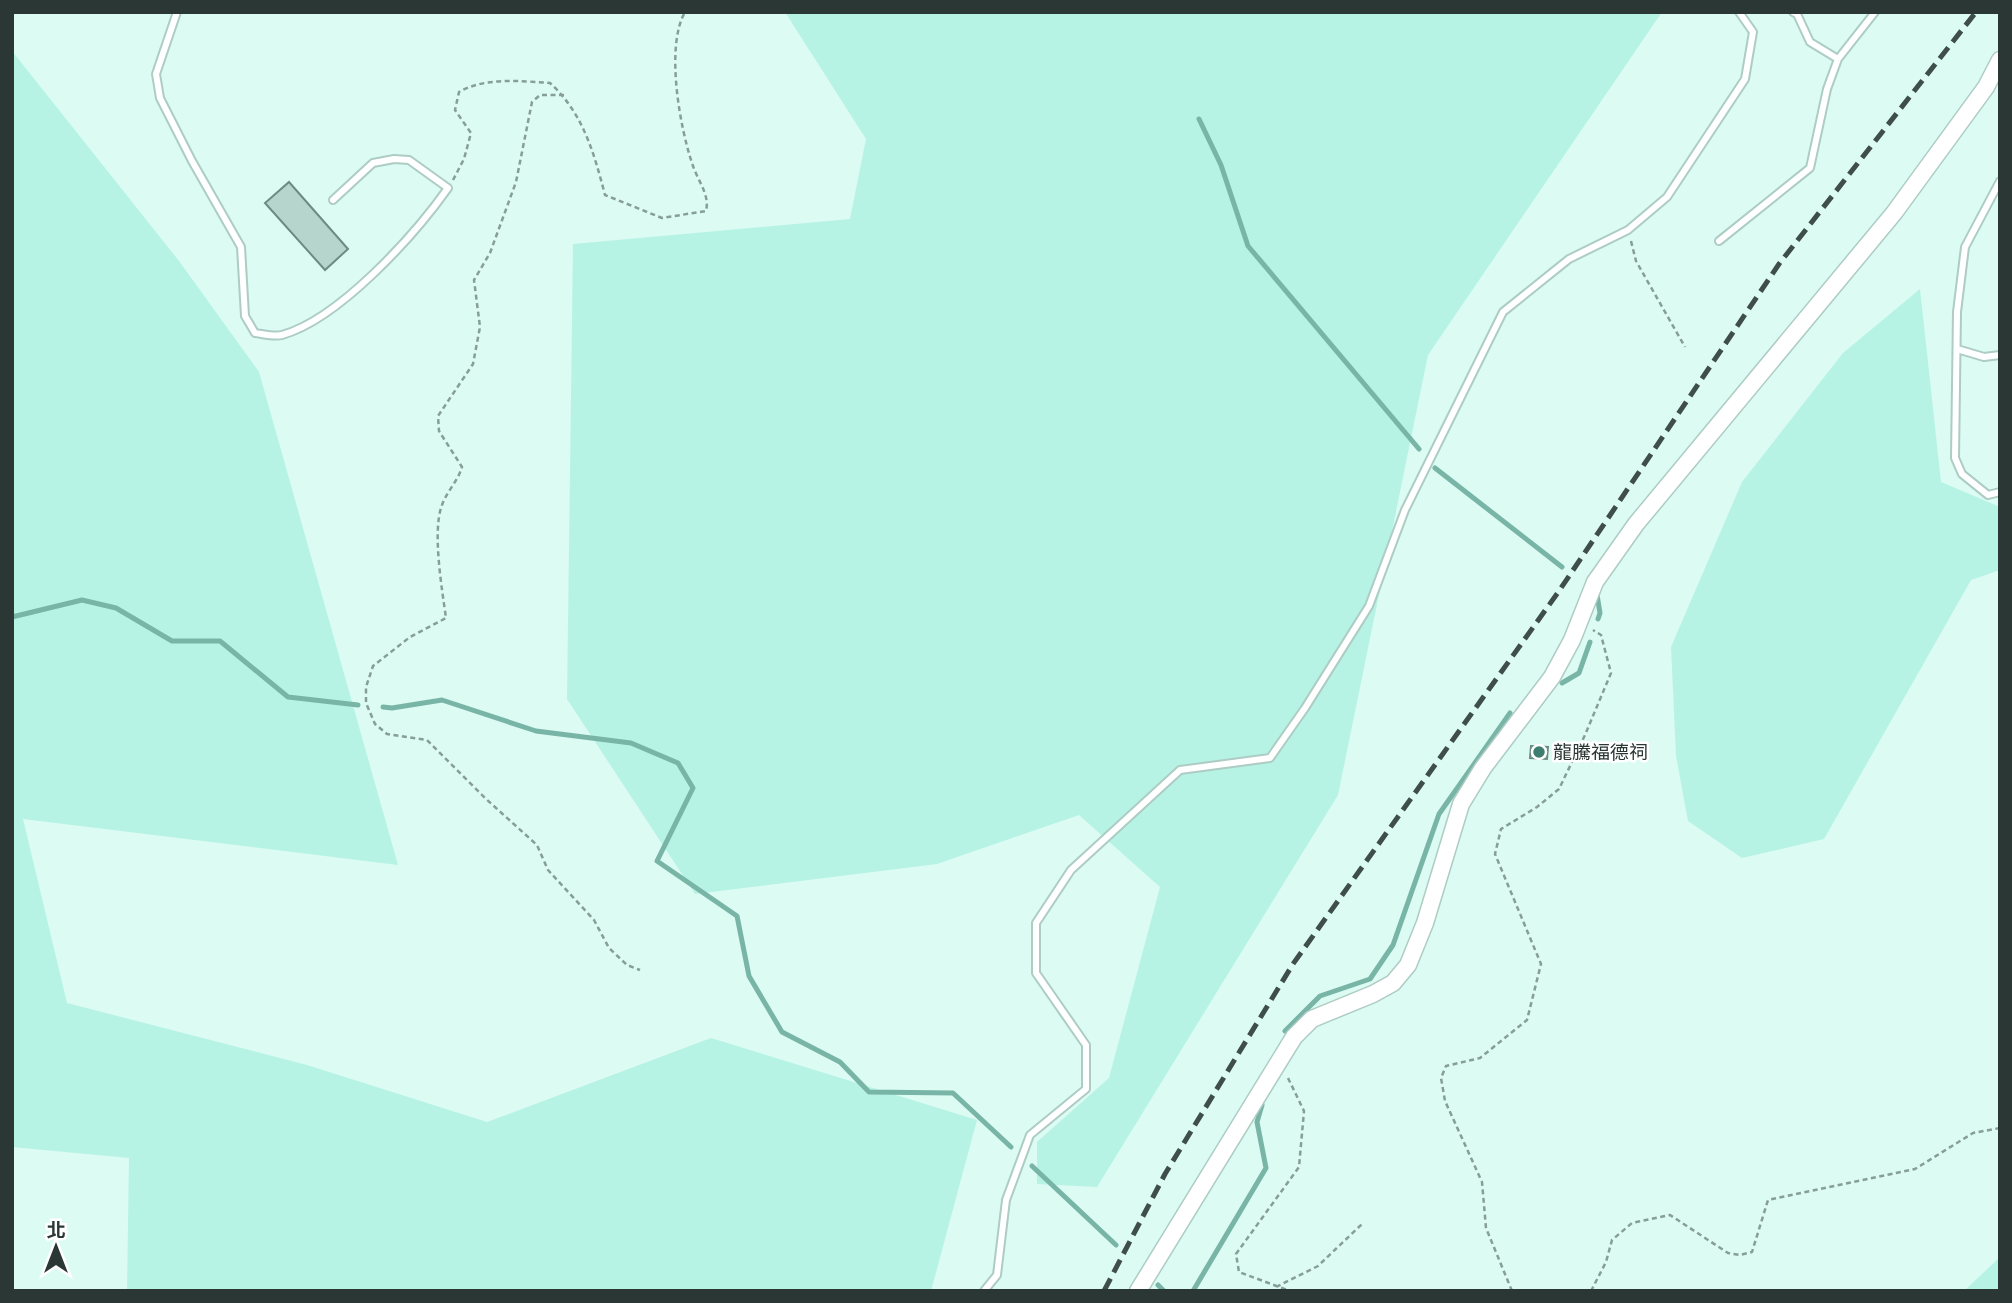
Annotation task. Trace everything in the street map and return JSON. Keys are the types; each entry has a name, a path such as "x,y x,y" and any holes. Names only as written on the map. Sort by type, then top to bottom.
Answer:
{"street":[{"path":"1138,1291 1294,1037 1312,1018 1373,994 1393,983 1408,965 1425,923 1461,804 1483,768 1552,677 1572,639 1595,582 1636,524 1894,213 1986,87 2000,60"}],"lane":[{"path":"177,12 156,74 160,98 241,247 245,316 255,333 281,335 334,310 423,223 448,188 409,160 394,159 373,163 333,200"},
{"path":"984,1291 997,1275 1006,1200 1030,1135 1086,1089 1086,1045 1036,973 1036,923 1070,870 1180,770 1270,758 1369,606 1405,510 1503,313 1569,259 1628,230 1667,197 1745,79 1754,32 1739,12"},
{"path":"1793,12 1810,42 1838,59"},
{"path":"1719,241 1810,168 1827,89 1838,59 1875,12"},
{"path":"2000,181 1965,247 1957,312 1955,458 1962,474 1988,495 2000,492"},
{"path":"1957,349 1984,358 2000,355"}],"path":[{"path":"448,188 464,159 471,133 455,110 458,92 470,86 512,81 550,83 573,108 593,150 605,195 662,218 706,211 708,201 692,164 675,88 676,54 685,12"},
{"path":"564,96 540,95 532,102 516,182 490,253 474,280 480,327 473,364 438,416 439,431 461,467 458,479 441,505 438,547 446,618 410,637 373,666 366,687 366,704 375,724 387,734 426,740 537,845 548,870 594,920 609,948 627,965 640,970"},
{"path":"1628,230 1636,261 1685,347"},
{"path":"1512,1291 1486,1228 1482,1182 1445,1101 1441,1078 1446,1066 1480,1058 1527,1020 1541,964 1495,854 1501,829 1537,807 1559,789 1611,673 1601,635 1579,621"},
{"path":"1279,1059 1304,1111 1299,1167 1236,1254 1239,1272 1290,1291"},
{"path":"1591,1291 1606,1262 1612,1240 1632,1223 1670,1215 1728,1253 1740,1255 1752,1252 1768,1200 1914,1170 1973,1133 2000,1128"},
{"path":"1276,1287 1318,1266 1362,1224"}],"green space":[{"path":"785,12 1662,12 1428,355 1338,795 1097,1187 1037,1184 1037,1142 1109,1078 1160,887 1079,815 937,864 695,894 567,699 573,244 850,219 866,139"},
{"path":"12,51 179,261 259,372 398,865 23,819 67,1003 307,1065 487,1122 711,1038 977,1120 931,1291 127,1291 129,1158 12,1147"},
{"path":"1920,289 1941,482 2000,507 2000,570 1971,580 1824,839 1742,858 1688,821 1676,756 1671,647 1742,482 1843,353"},
{"path":"2000,1257 2000,1291 1964,1291"}],"building":[{"path":"289,182 348,249 325,270 265,203"},
{"name":"龍騰福德祠","path":"1531,746 1548,747 1547,759 1530,758"}],"waterway":[{"path":"1199,119 1221,165 1248,246 1419,449"},
{"path":"1435,468 1562,567"},
{"path":"1597,595 1600,613 1598,619"},
{"path":"12,617 82,600 116,608 172,641 220,641 288,697 358,705"},
{"path":"1562,683 1579,673 1590,642"},
{"path":"383,707 442,700 536,731 631,743 678,763 693,788 657,861 737,916 749,976 782,1032 840,1062 869,1092 953,1093 1011,1147"},
{"path":"1285,1031 1320,996 1370,979 1393,945 1439,814 1510,713"},
{"path":"1193,1291 1266,1168 1257,1122 1262,1105"},
{"path":"1032,1166 1116,1245"},
{"path":"1158,1285 1164,1291"}],"railway":[{"path":"1104,1291 1165,1174 1293,964 1559,591 1779,264 1976,12"}],"place":[{"name":"龍騰福德祠","path":"1539,752"}]}
